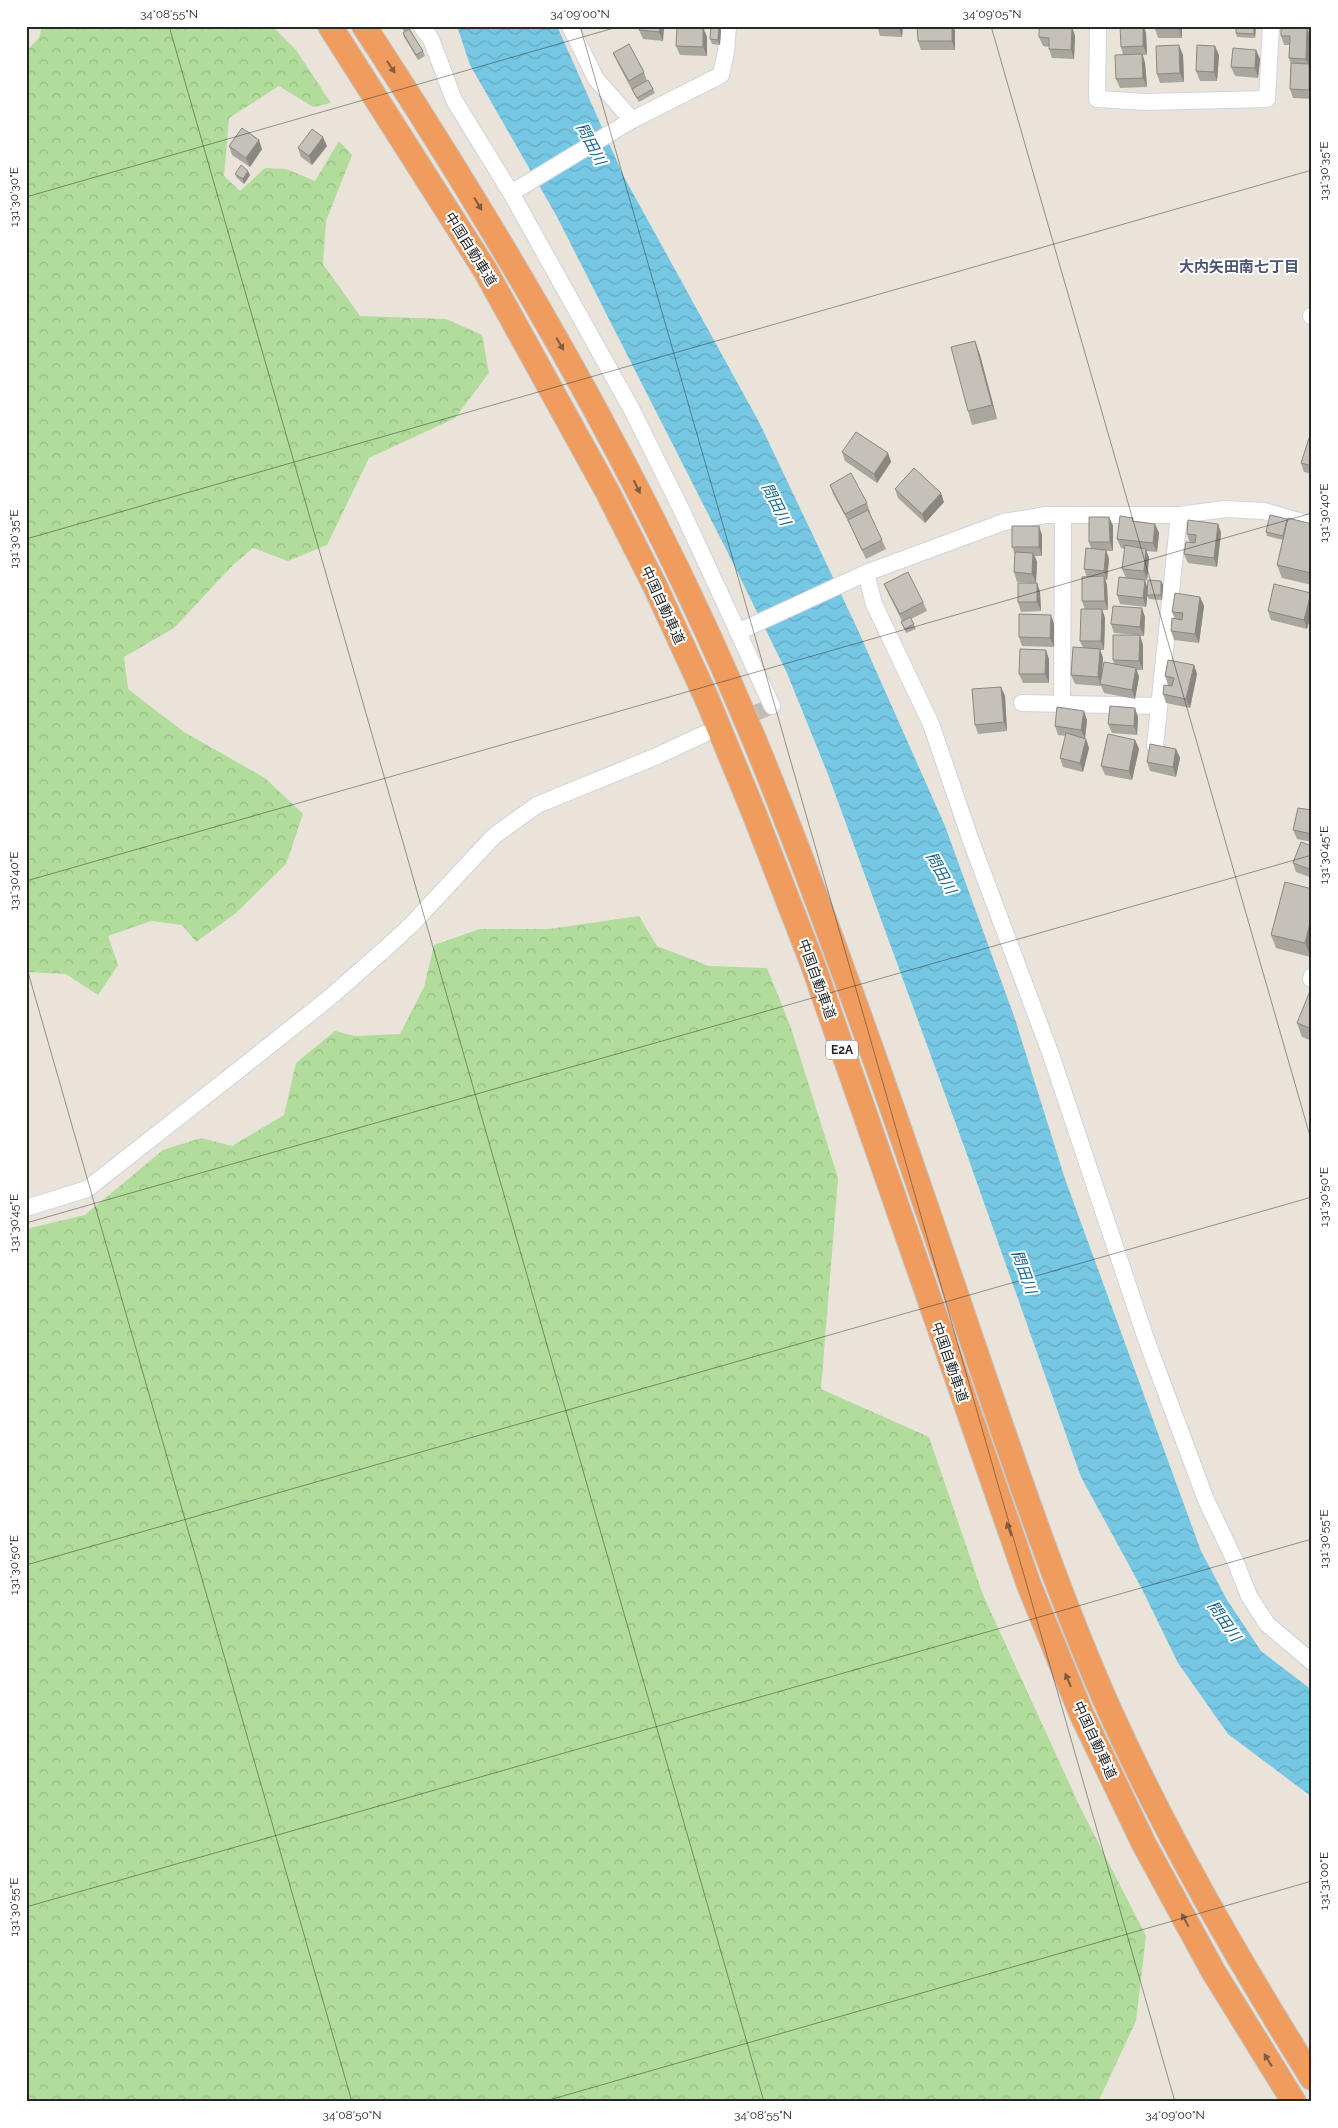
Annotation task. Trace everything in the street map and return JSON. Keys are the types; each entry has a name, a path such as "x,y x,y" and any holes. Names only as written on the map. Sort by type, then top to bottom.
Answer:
{"highway":[{"name":"中国自動車道","path":"330,26 485,270 607,491 655,586 707,699 813,965 1018,1557 1082,1715 1144,1844 1213,1971 1294,2102"},
{"name":"中国自動車道","path":"364,26 476,201 577,374 633,478 680,574 780,802 832,940 1055,1576 1104,1697 1172,1840 1237,1957 1312,2078"}],"street":[{"path":"570,26 596,79 626,125"},
{"path":"515,191 626,125 721,75 726,52 728,26"},
{"path":"1098,26 1097,99 1146,102 1267,98 1271,26"},
{"path":"428,31 454,100 515,191 632,410 682,511 772,706"},
{"path":"738,632 844,582 1004,522 1046,515 1179,515 1225,509 1264,511 1312,525"},
{"path":"1062,704 1063,514"},
{"path":"1155,746 1179,515"},
{"path":"866,573 874,604 931,724 971,841 1051,1055 1146,1339 1206,1500 1236,1563 1249,1596 1267,1624 1312,1662"},
{"path":"1022,703 1158,706"},
{"path":"26,1208 87,1189 231,1076 328,999 385,949 412,924 494,836 536,804 657,756 704,734"}],"green space":[{"path":"42,26 272,26 296,50 331,103 313,107 279,86 229,118 224,176 240,191 265,168 286,169 315,181 339,141 352,155 326,221 323,264 360,316 446,319 482,335 489,373 455,418 369,458 327,545 288,561 253,548 233,565 174,628 124,657 128,689 184,732 265,778 303,814 286,864 236,913 196,942 182,925 151,921 108,936 118,965 98,995 66,974 26,972 26,51 39,38"},
{"path":"639,916 657,946 709,966 767,968 790,1025 838,1178 821,1389 929,1437 983,1595 1080,1807 1146,1936 1136,2021 1098,2102 26,2102 26,1229 85,1215 163,1150 201,1138 232,1146 284,1115 296,1063 335,1031 355,1036 400,1034 424,987 434,945 480,929 549,929"}],"water":[{"name":"問田川","path":"457,26 557,26 624,177 759,422 857,628 945,826 1015,1019 1065,1179 1201,1551 1227,1600 1261,1651 1312,1690 1312,1797 1228,1734 1178,1663 1142,1589 1081,1477 965,1149 829,777 787,673 556,215 470,65"}],"building":[{"path":"640,26 660,26 659,32 639,30"},
{"path":"711,26 719,26 718,40 710,39"},
{"path":"877,26 899,26 899,28"},
{"path":"917,26 952,26 952,41 918,41"},
{"path":"1039,26 1072,26 1071,50 1049,49 1049,38 1039,37"},
{"path":"1120,26 1143,26 1143,46 1121,47"},
{"path":"1236,26 1254,26 1254,34 1236,33"},
{"path":"1281,26 1307,27 1306,59 1289,58 1290,36 1281,36"},
{"path":"677,27 703,28 703,47 676,46"},
{"path":"409,29 423,51 416,55 403,33"},
{"path":"629,44 644,72 629,81 613,53"},
{"path":"1179,45 1180,73 1157,74 1156,46"},
{"path":"1197,45 1215,46 1214,72 1196,71"},
{"path":"1233,48 1256,50 1255,68 1231,67"},
{"path":"1142,54 1143,78 1116,79 1115,55"},
{"path":"1291,63 1309,64 1309,90 1290,89"},
{"path":"648,80 653,89 637,98 632,89"},
{"path":"242,128 259,140 246,158 229,146"},
{"path":"312,129 323,137 309,156 298,148"},
{"path":"241,165 248,171 243,179 235,174"},
{"path":"975,341 992,405 968,411 951,347"},
{"path":"1312,429 1312,466 1301,463"},
{"path":"856,432 888,453 874,474 842,452"},
{"path":"914,468 941,493 922,514 895,489"},
{"path":"851,473 867,503 845,514 830,485"},
{"path":"868,510 882,540 862,550 848,520"},
{"path":"1270,515 1287,519 1283,536 1266,532"},
{"path":"1120,516 1133,518 1132,521 1155,524 1153,543 1117,539"},
{"path":"1089,517 1109,517 1110,542 1089,542"},
{"path":"1288,518 1312,524 1311,573 1277,565"},
{"path":"1188,520 1218,524 1214,558 1184,554 1186,542 1195,543 1196,535 1187,534"},
{"path":"1012,526 1039,526 1039,547 1012,547"},
{"path":"1125,545 1146,549 1144,571 1122,569"},
{"path":"1086,548 1106,550 1104,571 1084,569"},
{"path":"1015,552 1033,553 1032,574 1014,572"},
{"path":"908,572 923,602 900,614 884,584"},
{"path":"1104,576 1105,601 1082,601 1082,577"},
{"path":"1119,577 1145,580 1143,598 1117,595"},
{"path":"1148,580 1161,581 1161,595 1147,595"},
{"path":"1018,583 1037,583 1037,602 1018,602"},
{"path":"1274,584 1311,593 1304,620 1268,611"},
{"path":"1175,593 1200,597 1195,634 1171,631 1172,618 1182,620 1183,613 1172,612"},
{"path":"1113,606 1142,608 1140,627 1111,624"},
{"path":"1081,609 1102,609 1101,641 1080,641"},
{"path":"1019,614 1051,615 1050,638 1019,637"},
{"path":"910,617 914,624 905,629 901,622"},
{"path":"1113,635 1140,635 1139,661 1113,660"},
{"path":"1073,647 1100,649 1098,677 1071,675"},
{"path":"1020,649 1046,650 1045,674 1019,674"},
{"path":"1168,660 1194,665 1186,699 1163,694 1164,685 1172,686 1174,678 1165,676"},
{"path":"1104,662 1136,668 1132,690 1100,684"},
{"path":"1001,687 1004,722 975,725 972,689"},
{"path":"1110,706 1135,708 1134,726 1108,724"},
{"path":"1057,707 1084,711 1081,730 1055,726"},
{"path":"1066,733 1086,739 1080,763 1060,758"},
{"path":"1108,734 1135,740 1129,771 1101,766"},
{"path":"1150,744 1176,749 1173,767 1147,762"},
{"path":"1298,808 1312,810 1312,834 1293,830"},
{"path":"1301,842 1312,846 1312,870 1293,863"},
{"path":"1285,882 1312,889 1312,915 1305,943 1271,935"},
{"path":"1312,986 1312,1029 1297,1023"}],"tunnel":[{"path":"711,732 772,706"}],"district":[{"name":"大内矢田南七丁目","path":"1239,267"}]}
